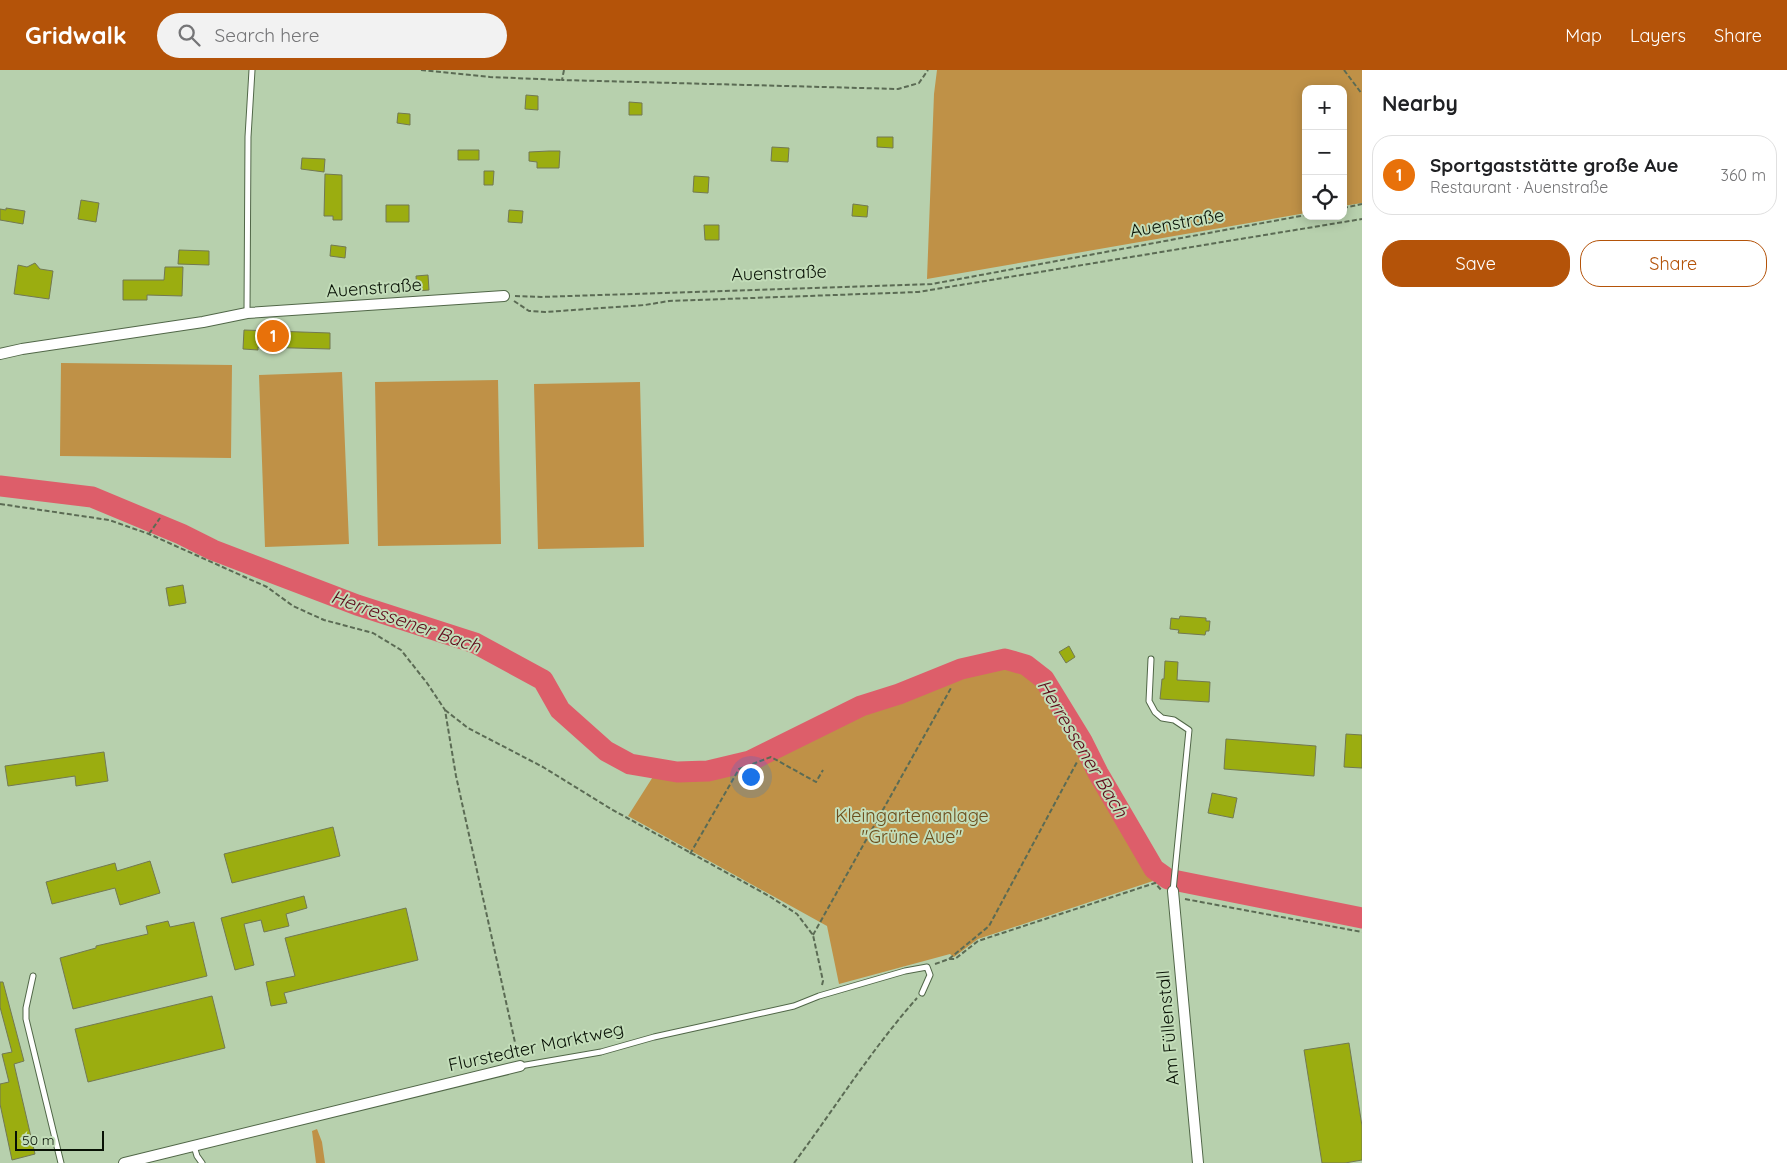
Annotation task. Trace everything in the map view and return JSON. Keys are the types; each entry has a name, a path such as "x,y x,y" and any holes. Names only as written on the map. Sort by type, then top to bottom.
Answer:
{"street":[{"name":"Auenstraße","path":"0,354 22,349 203,322 247,313 504,296"},
{"name":"Am Füllenstall","path":"1172,894 1198,1163"},
{"name":"Flurstedter Marktweg","path":"124,1163 520,1066"}],"lane":[{"path":"247,313 248,137 252,70"},
{"path":"1151,659 1150,701 1155,712 1162,718 1174,720 1189,730 1172,894"},
{"path":"922,993 930,975 927,967"},
{"name":"Flurstedter Marktweg","path":"520,1066 601,1052 663,1034 794,1006 820,996 905,971 927,967"},
{"path":"33,976 26,1008 26,1020 60,1163"},
{"path":"194,1146 197,1156 202,1163"}],"path":[{"path":"421,70 490,77 562,80 898,89 919,83 928,70"},
{"path":"562,80 564,70"},
{"path":"1344,70 1362,94"},
{"path":"1347,207 1362,204"},
{"name":"Auenstraße","path":"504,296 541,297 932,284 1302,216"},
{"path":"504,296 529,310 546,312 645,305 669,301 918,292 1362,219"},
{"path":"0,504 109,520 149,534 267,587 293,606 324,620 373,633 401,650 445,710 468,728 543,767 611,809 769,896 797,914 813,935 824,981 820,996"},
{"path":"149,534 160,518"},
{"path":"813,935 951,688"},
{"path":"445,710 456,776 520,1066"},
{"path":"690,854 739,769 770,757 816,782 823,770"},
{"path":"927,967 949,959 989,926 1077,762"},
{"path":"949,959 955,959 978,941 1155,883 1162,892 1362,932"},
{"path":"794,1163 827,1119 874,1050 922,993"}],"green space":[{"path":"937,70 1362,70 1362,203 1347,205 1347,85 1302,85 1302,214 927,279 934,94"},
{"path":"61,363 232,365 231,458 60,456"},
{"path":"342,372 349,544 265,547 259,375"},
{"path":"498,380 501,544 378,546 375,382"},
{"path":"640,382 644,547 538,549 534,384"},
{"name":"Kleingartenanlage \"Grüne Aue\"","path":"994,666 1025,672 1043,689 1058,720 1116,822 1153,881 978,939 954,957 950,954 839,984 827,926 628,816 656,772 708,772 750,761 861,706 899,694 961,669"},
{"path":"317,1129 322,1142 325,1163 316,1163 312,1131"}],"building":[{"path":"526,95 538,96 538,110 525,109"},
{"path":"629,102 642,103 642,115 629,115"},
{"path":"398,113 410,114 410,125 397,123"},
{"path":"877,137 893,137 893,148 877,147"},
{"path":"772,147 789,148 788,162 771,161"},
{"path":"458,150 479,150 479,160 458,160"},
{"path":"560,151 559,168 537,168 537,162 529,161 529,152"},
{"path":"302,158 325,159 324,172 301,169"},
{"path":"484,171 494,171 493,185 484,185"},
{"path":"325,174 342,175 342,220 333,220 333,216 324,216"},
{"path":"694,176 709,177 708,193 693,192"},
{"path":"81,200 99,203 96,222 78,219"},
{"path":"853,204 868,206 867,217 852,216"},
{"path":"386,205 409,205 409,222 386,222"},
{"path":"6,208 25,211 23,224 0,220 0,209 6,210"},
{"path":"509,210 523,211 522,223 508,222"},
{"path":"704,225 719,225 719,240 705,240"},
{"path":"331,245 346,247 345,258 330,256"},
{"path":"179,250 209,251 209,265 178,264"},
{"path":"35,263 40,269 53,271 49,299 14,294 18,265 27,267"},
{"path":"165,267 183,267 182,296 147,295 147,300 123,300 123,280 164,280"},
{"path":"428,275 429,290 417,291 416,276"},
{"path":"244,330 330,333 330,349 258,347 258,350 243,349"},
{"path":"183,585 186,603 169,606 166,588"},
{"path":"1180,616 1206,618 1206,621 1210,621 1209,631 1206,631 1205,635 1178,633 1179,630 1170,629 1171,618 1179,619"},
{"path":"1069,646 1075,657 1066,663 1059,652"},
{"path":"1165,661 1178,662 1177,680 1210,682 1209,702 1160,699"},
{"path":"1346,734 1362,735 1362,768 1344,767"},
{"path":"1226,739 1316,746 1314,776 1224,769"},
{"path":"104,752 108,781 76,786 75,776 8,786 5,766"},
{"path":"1212,793 1237,798 1233,818 1208,813"},
{"path":"333,827 340,856 232,883 224,854"},
{"path":"150,861 160,893 120,905 115,888 52,904 46,882 115,863 117,871"},
{"path":"304,896 307,908 286,914 289,926 264,932 261,920 244,924 254,965 235,970 221,918"},
{"path":"406,908 418,960 284,993 287,1003 271,1006 266,982 295,976 285,938"},
{"path":"168,921 170,927 194,922 207,976 73,1009 60,958 96,948 96,946 148,934 146,926"},
{"path":"0,982 3,982 24,1061 14,1064 35,1154 12,1160 0,1104 0,1084 9,1082 2,1054 12,1052 0,1007"},
{"path":"212,996 225,1048 88,1082 75,1029"},
{"path":"1349,1043 1362,1126 1362,1160 1345,1163 1322,1163 1304,1050"}],"waterway":[{"name":"Herressener Bach","path":"0,486 92,497 181,534 213,550 357,605 475,643 543,680 560,710 606,751 630,764 677,772 708,771 750,761 861,706 899,694 961,669 1005,659 1026,665 1044,679 1082,741 1098,773 1154,869 1168,879 1362,918"}],"place":[{"name":"Sportgaststätte große Aue","path":"273,336"}]}
